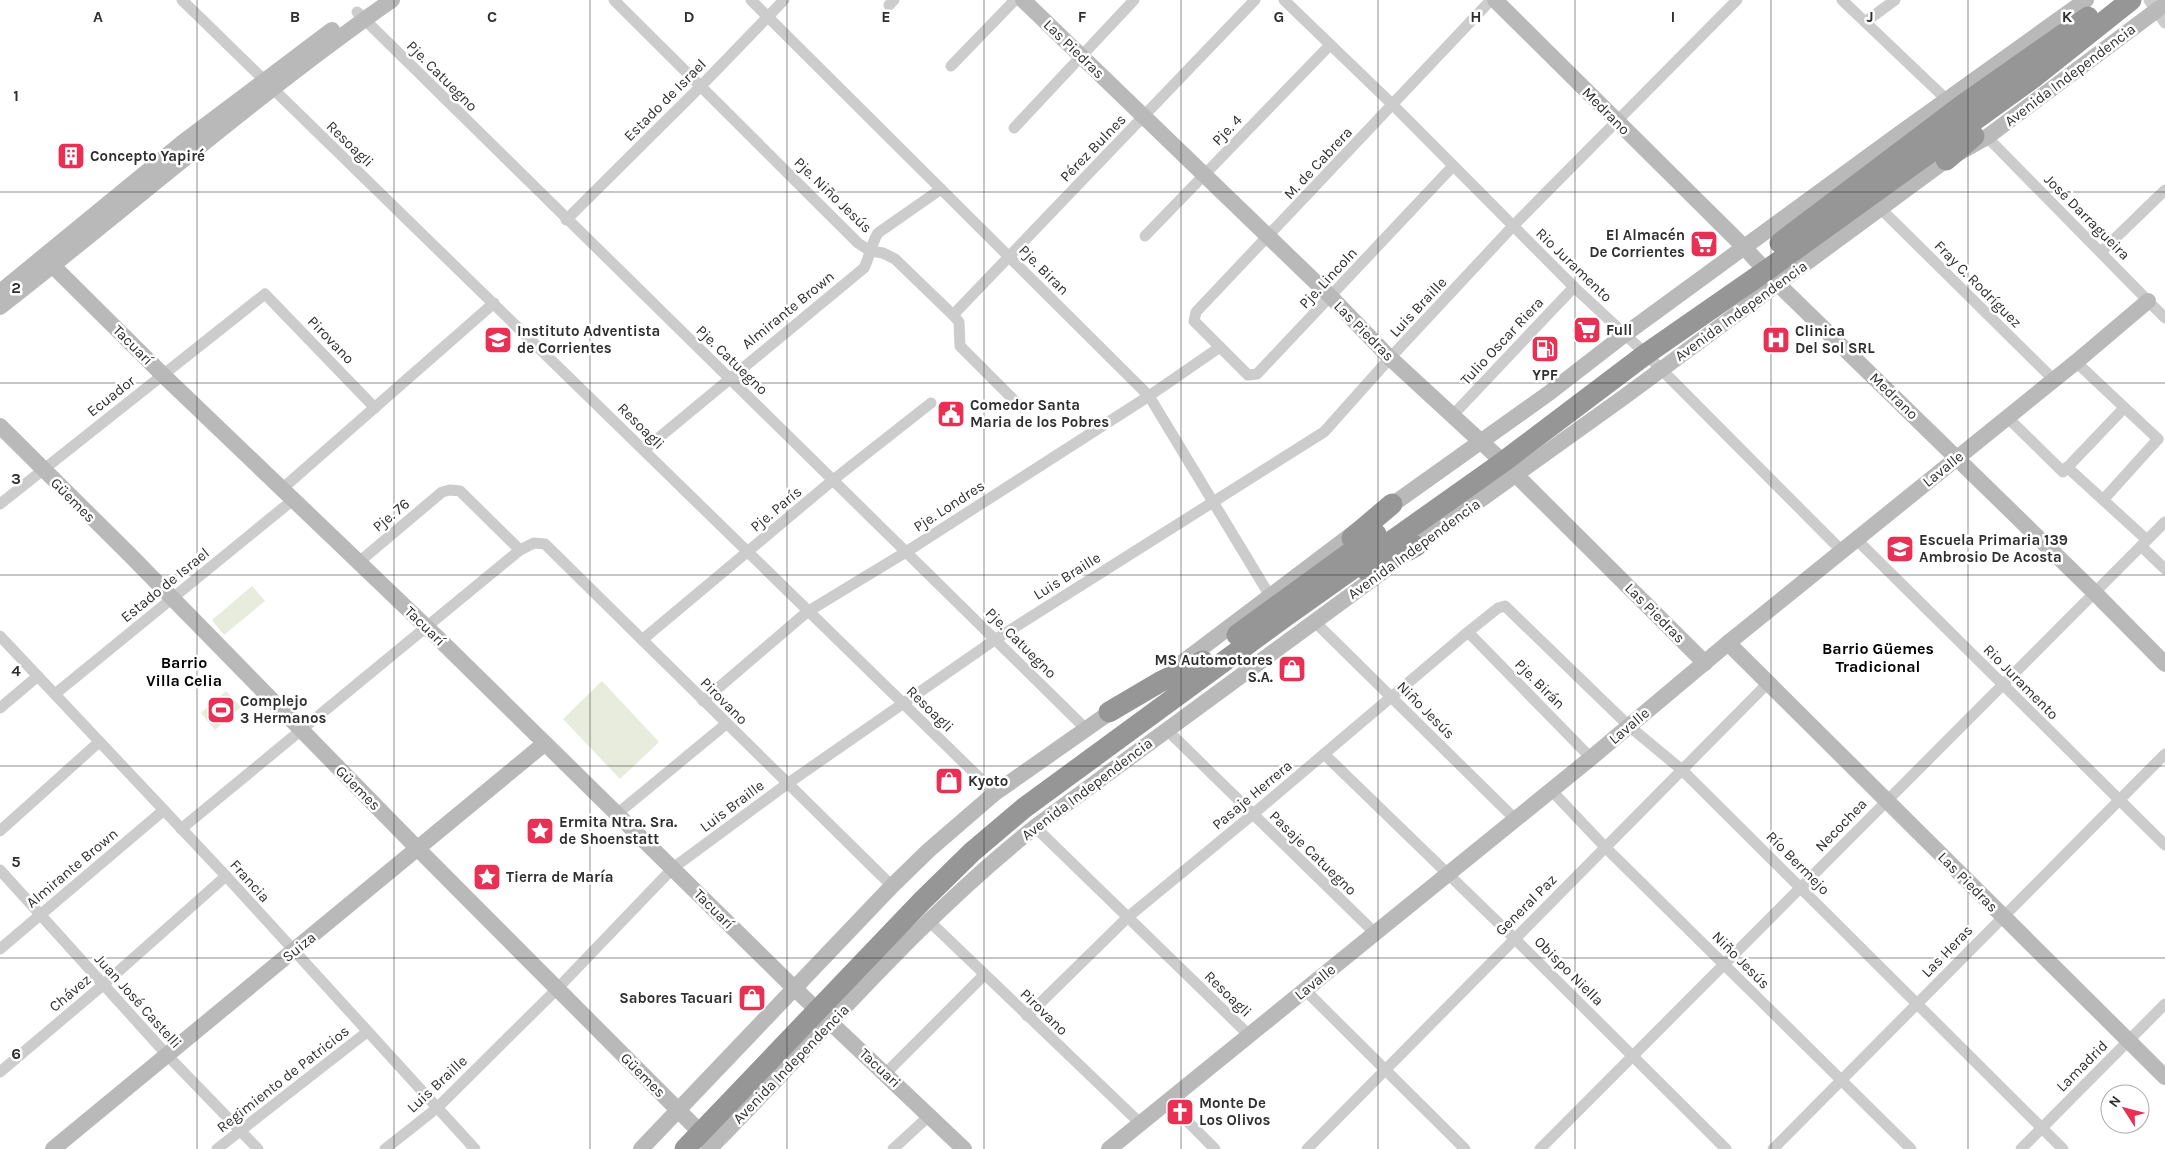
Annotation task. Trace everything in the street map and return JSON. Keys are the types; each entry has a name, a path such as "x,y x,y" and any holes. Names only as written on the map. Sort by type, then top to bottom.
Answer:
{"highway":[{"name":"Avenida Independencia","path":"1761,265 1961,106 2113,0"},
{"name":"Avenida Independencia","path":"819,1012 913,896 1000,814 1064,761 1276,607 1497,458 1636,345 1761,265 2033,78 2131,0"},
{"path":"1899,134 2009,72"},
{"path":"1946,160 1998,114 2033,78"},
{"path":"1276,607 1392,504"},
{"path":"1276,607 1416,546"},
{"name":"Avenida Independencia","path":"685,1149 702,1135 922,901 972,852 1024,808 1276,607"},
{"path":"1110,712 1166,679 1203,661"},
{"name":"Avenida Independencia","path":"668,1149 702,1135"}],"street":[{"name":"Resoagli","path":"182,0 268,86 494,303 807,612 903,702 995,793"},
{"path":"0,292 48,262 155,182 268,86 360,16 375,0"},
{"path":"360,16 392,0"},
{"name":"Pje. Niño Jesús","path":"614,0 858,243 870,251 883,253 895,259 953,315 959,322 960,346 1022,407"},
{"name":"Pje. Biran","path":"751,0 1149,396 1276,607"},
{"name":"Estado de Israel","path":"566,220 701,86 784,0"},
{"path":"950,66 1015,0"},
{"name":"Las Piedras","path":"1023,0 1331,297 1390,358 1497,458 1705,663"},
{"path":"1014,128 1134,0"},
{"name":"Pérez Bulnes","path":"953,315 1254,0"},
{"name":"Rio Juramento","path":"1284,0 1393,105 1574,287 1662,369 1842,551"},
{"name":"M. de Cabrera","path":"1220,347 1194,321 1196,312 1269,237 1491,0"},
{"name":"Medrano","path":"1496,0 2165,664"},
{"path":"1842,0 1947,100"},
{"path":"1865,22 1895,0"},
{"name":"Luis Braille","path":"385,1149 437,1108 557,989 673,868 787,784 996,639 1324,432 1513,226 1732,2"},
{"name":"Avenida Independencia","path":"1392,504 1497,458 1662,369 1761,265 1899,134 2076,3"},
{"name":"Avenida Independencia","path":"1761,265 1881,209 1946,160 1987,137 2159,10"},
{"name":"Pje. Catuegno","path":"360,16 1086,729"},
{"name":"Pje. 4","path":"1145,236 1330,45"},
{"name":"José Darragueira","path":"1987,137 2165,318"},
{"name":"Pje. Lincoln","path":"1220,347 1248,374 1257,374 1453,166"},
{"name":"Almirante Brown","path":"644,450 864,268 878,233 941,189"},
{"path":"2100,252 2165,190"},
{"name":"Fray C. Rodríguez","path":"1881,209 2054,380"},
{"path":"0,307 48,262"},
{"name":"Tacuarí","path":"48,262 426,627 794,988"},
{"name":"Tulio Oscar Riera","path":"1452,416 1574,287"},
{"name":"Ecuador","path":"0,504 265,294"},
{"name":"Pirovano","path":"265,294 375,408"},
{"name":"Lavalle","path":"1110,1149 1591,758 1728,643 2008,418 2148,301"},
{"name":"Estado de Israel","path":"56,694 172,599 289,494 375,408 494,303"},
{"name":"Avenida Independencia","path":"819,1012 928,920 989,864 1035,827 1416,546 1497,458 1549,393 1636,345"},
{"name":"Pje. Londres","path":"703,701 807,612 906,552 1149,396 1220,347"},
{"path":"2076,362 2124,408 2162,440 2103,500"},
{"name":"Pje. París","path":"642,640 833,480 931,403"},
{"path":"2008,418 2062,472 2124,408"},
{"name":"Güemes","path":"0,426 702,1135"},
{"path":"2068,467 2144,543 2165,570"},
{"name":"Pje. 76","path":"359,562 442,492 450,490 460,491 520,550"},
{"name":"Necochea","path":"1540,1149 2165,522"},
{"name":"Rio Juramento","path":"1857,540 2165,845"},
{"name":"Pirovano","path":"520,550 534,543 546,544 892,886"},
{"path":"181,829 520,550"},
{"name":"Pasaje Herrera","path":"1027,1016 1128,917 1468,632 1498,608 1505,606"},
{"name":"Río Bermejo","path":"1505,606 1629,726 1682,770 1802,887 2063,1149"},
{"name":"Avenida Independencia","path":"641,1149 702,1135 794,988 929,850 995,793 1195,653 1276,607"},
{"name":"Niño Jesús","path":"1315,622 1515,819"},
{"name":"Pje. Birán","path":"1468,632 1591,758"},
{"name":"Francia","path":"0,636 226,876 476,1149"},
{"name":"Las Piedras","path":"1728,643 2165,1077"},
{"path":"0,708 38,676"},
{"name":"General Paz","path":"1307,1149 1768,682"},
{"path":"617,814 726,724"},
{"name":"Pasaje Catuegno","path":"1167,730 1375,933"},
{"path":"0,831 99,742"},
{"name":"Suiza","path":"53,1149 544,744"},
{"name":"Obispo Niella","path":"1324,754 1514,938 1726,1149"},
{"name":"Las Heras","path":"1773,1149 2165,754"},
{"name":"Niño Jesús","path":"1551,790 1605,847 1912,1149"},
{"name":"Almirante Brown","path":"0,949 164,810"},
{"name":"Resoagli","path":"1035,827 1249,1035"},
{"name":"Juan José Castelli","path":"0,870 168,1056 258,1149"},
{"name":"Chávez","path":"0,1072 103,985 226,876"},
{"name":"Pirovano","path":"928,920 1141,1124"},
{"path":"886,1073 984,975"},
{"name":"Tacuari","path":"794,988 886,1073 964,1149"},
{"path":"1305,990 1465,1149"},
{"name":"Lamadrid","path":"2021,1149 2165,1004"},
{"name":"Regimiento de Patricios","path":"217,1149 367,1032"},
{"path":"1168,1102 1215,1149"},
{"path":"893,1149 929,1116"}],"shaded area":[{"path":"252,586 265,601 224,635 212,620"},
{"path":"602,681 659,742 620,779 563,719"},
{"name":"Complejo 3 Hermanos","path":"226,691 241,707 215,730 201,713"}],"place":[{"name":"Concepto Yapiré","path":"71,156"},
{"name":"El Almacén De Corrientes","path":"1704,244"},
{"name":"Full","path":"1587,330"},
{"name":"Instituto Adventista de Corrientes","path":"498,340"},
{"name":"Clinica Del Sol SRL","path":"1776,340"},
{"name":"YPF","path":"1545,349"},
{"name":"Comedor Santa Maria de los Pobres","path":"951,414"},
{"name":"Escuela Primaria 139 Ambrosio De Acosta","path":"1900,549"},
{"name":"MS Automotores S.A.","path":"1292,669"},
{"name":"Complejo 3 Hermanos","path":"221,710"},
{"name":"Kyoto","path":"949,781"},
{"name":"Ermita Ntra. Sra. de Shoenstatt","path":"540,831"},
{"name":"Tierra de María","path":"487,877"},
{"name":"Sabores Tacuari","path":"752,998"},
{"name":"Monte De Los Olivos","path":"1180,1112"}],"district":[{"name":"Barrio Güemes Tradicional","path":"1878,657"},
{"name":"Barrio Villa Celia","path":"184,671"}]}
